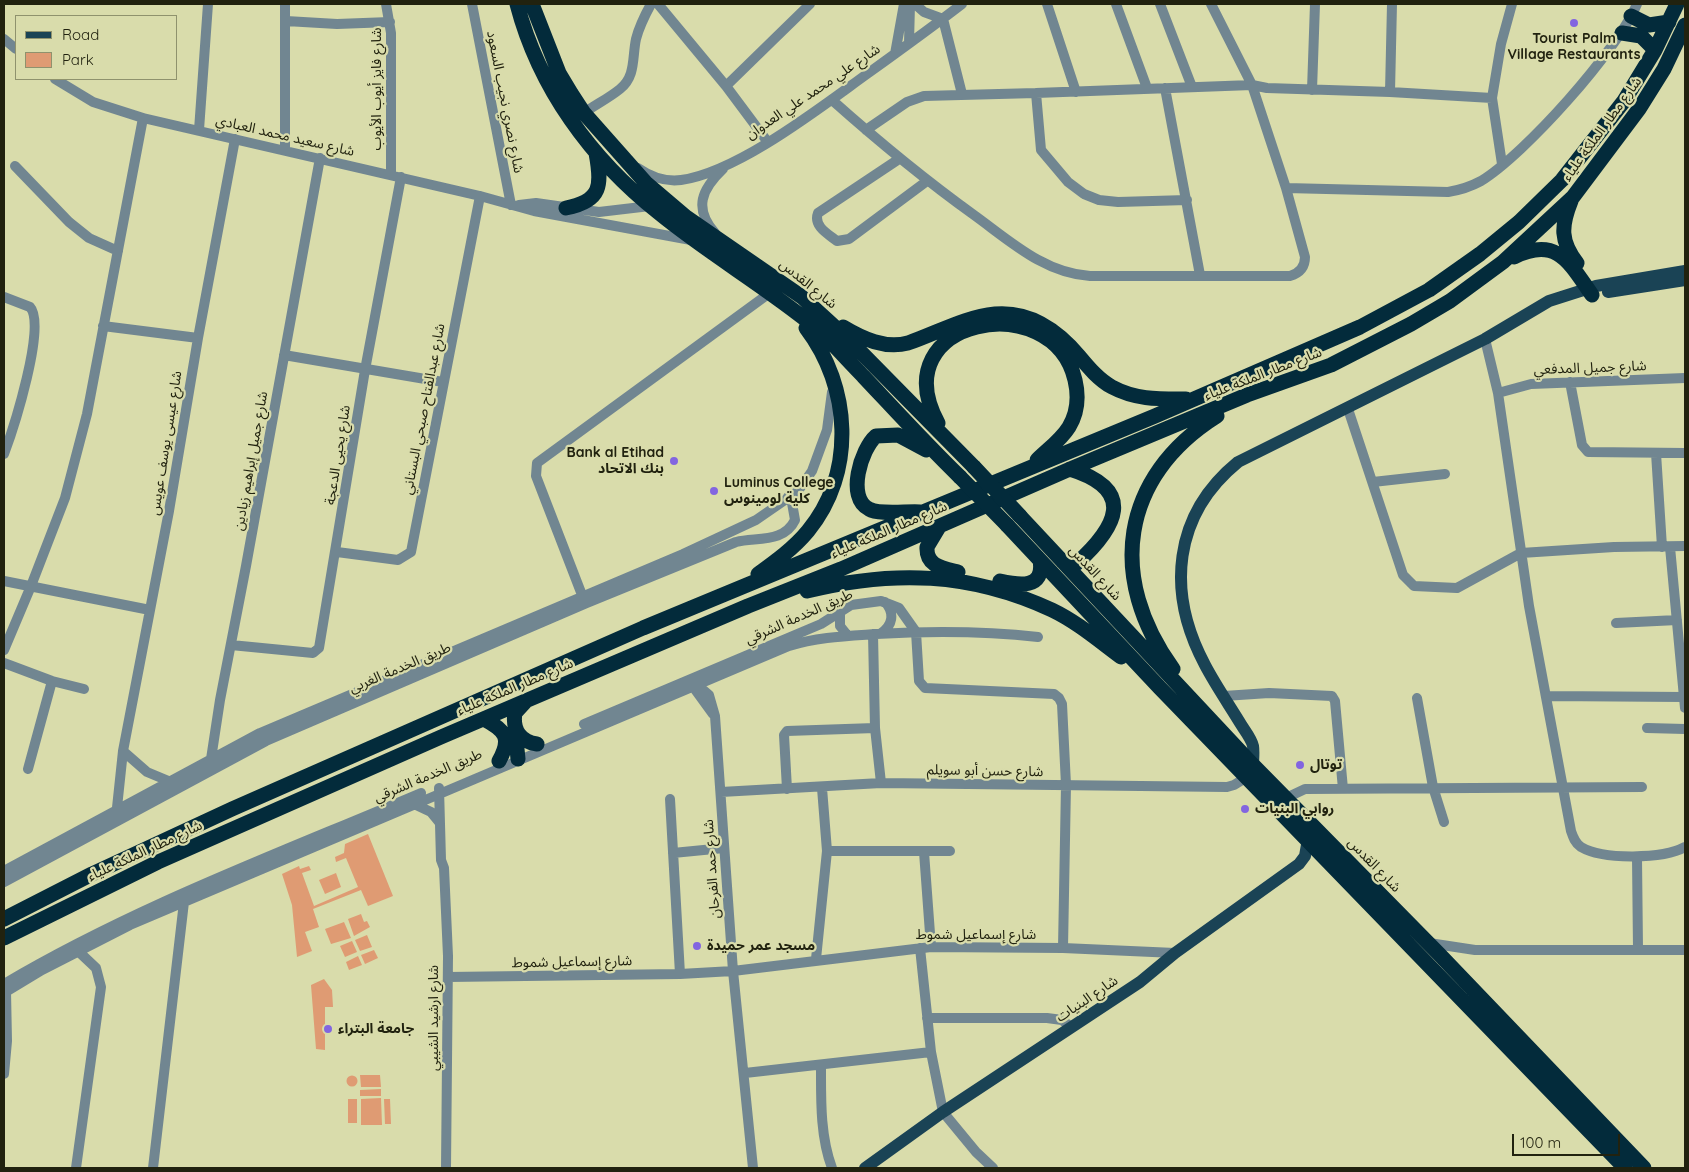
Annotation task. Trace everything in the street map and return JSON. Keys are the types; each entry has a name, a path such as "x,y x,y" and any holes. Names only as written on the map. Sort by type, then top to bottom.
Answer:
{"highway":[{"name":"شارع القدس","path":"517,4 537,63 557,101 596,153 656,202 696,241 770,292 824,335 1149,675 1250,771 1286,798 1458,973 1644,1168"},
{"name":"شارع القدس","path":"532,4 559,73 584,113 656,202 778,280 823,315 944,435 1202,711 1308,839 1625,1168"},
{"name":"شارع مطار الملكة علياء","path":"4,918 92,874 232,809 741,586 1155,416 1190,399 1360,327 1429,290 1480,254 1519,222 1576,165 1624,101 1655,50 1677,4"},
{"path":"1634,10 1649,25 1669,22"},
{"name":"شارع مطار الملكة علياء","path":"4,938 166,858 484,719 1247,395 1331,366 1395,332 1450,301 1503,262 1572,197 1640,109 1664,69 1685,25"},
{"path":"1622,33 1641,36 1655,50"},
{"path":"537,63 542,55 552,55"},
{"path":"566,208 585,203 596,193 600,178 596,153"},
{"path":"1572,197 1564,218 1562,236 1594,290"},
{"path":"1503,262 1534,248 1550,249 1564,258 1594,290"},
{"path":"741,586 777,560 802,537 828,499 839,462 842,425 838,391 818,344 788,306"},
{"path":"823,315 872,341 897,345 908,343 979,316 996,314 1026,317 1041,323 1057,334 1100,378 1122,392 1149,399 1190,399"},
{"path":"944,435 932,412 925,387 928,367 940,346 957,334 982,325 1001,324 1031,330 1054,344 1068,362 1073,373 1078,399 1076,410 1068,428 1031,466"},
{"path":"1202,711 1163,654 1144,621 1135,593 1132,573 1133,534 1142,500 1155,473 1172,453 1200,427 1247,395"},
{"path":"921,512 880,512 867,509 859,499 858,475 865,449 876,436 898,435 926,450 934,450"},
{"path":"1063,562 1076,564 1095,546 1107,529 1114,505 1109,491 1099,481 1070,469"},
{"path":"939,527 927,546 927,554 929,560 941,568 1026,585 1036,579 1040,573 1040,560"},
{"path":"748,606 846,582 886,577 944,578 969,582 1014,594 1053,611 1092,634 1149,675"},
{"path":"517,756 514,718 517,709 528,700"},
{"path":"484,719 498,727 505,737 505,749 499,761"},
{"path":"515,728 524,740 537,744"}],"main road":[{"path":"1250,771 1253,745 1205,665 1192,636 1185,606 1182,562 1185,536 1195,513 1216,483 1238,462 1348,409 1485,338 1549,301 1685,271"},
{"path":"1594,290 1685,280"},
{"name":"شارع البنيات","path":"865,1168 943,1112 1140,982 1175,953 1266,895 1303,860 1308,839"}],"street":[{"path":"199,130 208,4"},
{"path":"285,4 285,150"},
{"name":"شارع فايز أيوب الأيوب","path":"386,4 390,22 396,176"},
{"name":"شارع نصري نجيب السعود","path":"472,4 513,205"},
{"path":"584,113 620,89 626,82 633,68 636,41 641,24 651,4"},
{"path":"658,4 726,86 768,141"},
{"path":"726,86 810,4"},
{"name":"شارع علي محمد علي العدوان","path":"621,157 652,176 671,180 698,176 728,164 832,100 895,54 904,4"},
{"path":"909,43 910,4"},
{"path":"915,4 924,12 943,19"},
{"path":"895,54 962,4"},
{"path":"1047,4 1076,92"},
{"path":"1116,4 1147,88"},
{"path":"1160,4 1192,87"},
{"path":"832,100 927,181 1033,258 1056,269 1076,275 1090,276 1200,275 1285,277 1295,274 1301,269 1305,264 1305,257 1286,188 1252,85 1211,4"},
{"path":"1312,90 1315,4"},
{"path":"1390,92 1392,4"},
{"path":"1502,164 1492,98 1501,44 1512,4"},
{"path":"1286,188 1448,192 1473,185 1502,164 1542,128 1622,33 1634,10"},
{"path":"943,19 962,94"},
{"path":"286,21 336,24 390,22"},
{"path":"4,39 15,48"},
{"name":"شارع سعيد محمد العبادي","path":"57,80 93,102 143,118 320,158 513,205 696,241"},
{"path":"866,130 916,98 962,94 1076,92 1252,85 1312,90 1492,98"},
{"path":"1165,88 1200,275"},
{"path":"1036,93 1041,150 1068,182 1084,194 1099,200 1118,202 1187,200"},
{"path":"4,650 65,498 87,414 143,118"},
{"name":"شارع عيسى يوسف عويس","path":"116,817 123,751 170,511 198,338 235,139"},
{"name":"شارع جميل إبراهيم زيادين","path":"214,763 231,645 320,158"},
{"path":"899,159 818,213 817,219 820,228 837,241 849,240 927,181"},
{"name":"شارع علي محمد علي العدوان","path":"724,244 706,221 702,200 708,185 728,164"},
{"path":"15,166 69,222 89,238 118,251"},
{"name":"شارع يحيى الدعجة","path":"231,645 292,652 316,651 336,552 396,176"},
{"name":"شارع عبدالفتاح صبحي البستاني","path":"336,552 398,560 411,552 480,196"},
{"name":"شارع سعيد محمد العبادي","path":"513,205 536,203 599,212 656,202"},
{"path":"582,595 536,476 537,462 770,292"},
{"path":"4,297 30,307 36,318 25,388 4,454"},
{"path":"103,326 198,338"},
{"path":"1485,338 1498,393 1521,552 1571,831 1580,846 1588,850 1636,858 1678,851 1685,847"},
{"path":"284,355 443,382"},
{"name":"طريق الخدمة الغربي","path":"4,871 116,817 171,782 680,560 747,525 798,491 806,480 823,445 832,402 830,369"},
{"name":"شارع جميل المدفعي","path":"1498,393 1531,384 1685,378"},
{"path":"1570,382 1582,445 1588,452 1685,453"},
{"path":"1348,409 1403,575 1414,586 1457,588 1521,552 1685,546"},
{"path":"1547,696 1685,702 1677,620 1666,547 1656,454"},
{"path":"1373,482 1445,474"},
{"name":"طريق الخدمة الغربي","path":"4,882 288,720 582,595 736,542 764,540 786,531 795,520 792,503 788,497"},
{"path":"4,580 150,610"},
{"path":"886,602 899,608 916,632 919,681 925,688 1057,695 1062,704 1066,785 1063,948"},
{"path":"880,783 875,728 876,634 891,622 891,611 886,602"},
{"name":"طريق الخدمة الشرقي","path":"4,990 55,954 144,911 693,683 821,624 840,612 858,604 886,602"},
{"path":"840,612 840,626 848,636"},
{"path":"1616,623 1677,620"},
{"name":"طريق الخدمة الشرقي","path":"4,990 78,951 184,902 414,804 442,788 499,761 517,756 537,744 800,642 848,636 916,632 1005,633 1038,637"},
{"path":"4,663 52,682 84,690"},
{"path":"28,769 52,682"},
{"name":"شارع حمد الفرحان","path":"693,683 715,716 733,971 745,1073 753,1168"},
{"path":"1224,696 1269,693 1332,696 1335,701 1343,789"},
{"path":"1417,698 1433,787 1444,822"},
{"path":"787,789 784,736 787,731 875,728"},
{"path":"1647,728 1685,729"},
{"path":"123,751 147,772 171,782"},
{"name":"شارع حسن أبو سويلم","path":"721,792 822,788 880,783 1226,787 1234,786 1250,771"},
{"path":"1286,798 1305,789 1642,787"},
{"name":"شارع ارشيد الشيبي","path":"442,788 440,823 441,860 444,868 448,978 446,1168"},
{"name":"شارع ارشيد الشيبي","path":"442,788 447,860 444,868"},
{"path":"816,959 827,852 822,788"},
{"path":"670,799 680,974"},
{"path":"414,804 431,812 440,823"},
{"path":"673,853 724,848"},
{"path":"827,852 950,851"},
{"path":"924,852 927,1018 931,1052 943,1112 976,1152 994,1168"},
{"path":"1636,858 1638,949"},
{"path":"153,1168 184,902"},
{"path":"1428,942 1446,947 1475,950 1685,950"},
{"name":"شارع إسماعيل شموط","path":"448,978 680,974 733,971 816,959 925,948 1063,948 1175,953"},
{"path":"1458,973 1457,964 1459,957 1475,950"},
{"path":"76,1168 101,987 96,968 78,951"},
{"path":"4,990 7,1040 4,1074"},
{"path":"927,1018 1046,1018 1062,1020 1071,1027"},
{"path":"745,1073 931,1052"},
{"path":"821,1065 826,1148 832,1168"}],"green space":[{"path":"368,834 393,896 368,906 361,890 313,909 319,927 305,932 312,951 297,957 292,905 282,874 299,866 300,869 309,866 311,870 302,873 314,906 358,887 346,858 336,862 335,857 344,853 345,844"},
{"path":"336,873 341,887 325,894 319,880"},
{"path":"361,914 364,922 367,921 370,927 354,936 348,919"},
{"path":"344,922 351,938 331,944 325,929"},
{"path":"367,935 372,947 360,951 355,940"},
{"path":"352,941 357,952 345,957 340,946"},
{"path":"374,950 378,958 365,964 361,955"},
{"path":"358,956 362,965 349,970 346,962"},
{"path":"324,979 332,990 333,1007 325,1007 325,1050 316,1049 311,985"},
{"path":"352,1075 358,1081 352,1087 346,1081"},
{"path":"360,1075 380,1075 381,1087 361,1087"},
{"path":"381,1089 381,1096 360,1096 360,1090"},
{"path":"381,1098 382,1125 361,1125 361,1099"},
{"path":"348,1099 357,1099 357,1123 348,1123"},
{"path":"384,1099 390,1099 391,1124 385,1124"}],"place":[{"name":"Tourist Palm Village Restaurants","path":"1574,23"},
{"name":"Bank al Etihad بنك الاتحاد","path":"674,461"},
{"name":"Luminus College كلية لومينوس","path":"714,491"},
{"name":"توتال","path":"1300,765"},
{"name":"روابي البنيات","path":"1245,809"},
{"name":"مسجد عمر حميدة","path":"697,946"},
{"name":"جامعة البتراء","path":"328,1029"}]}
